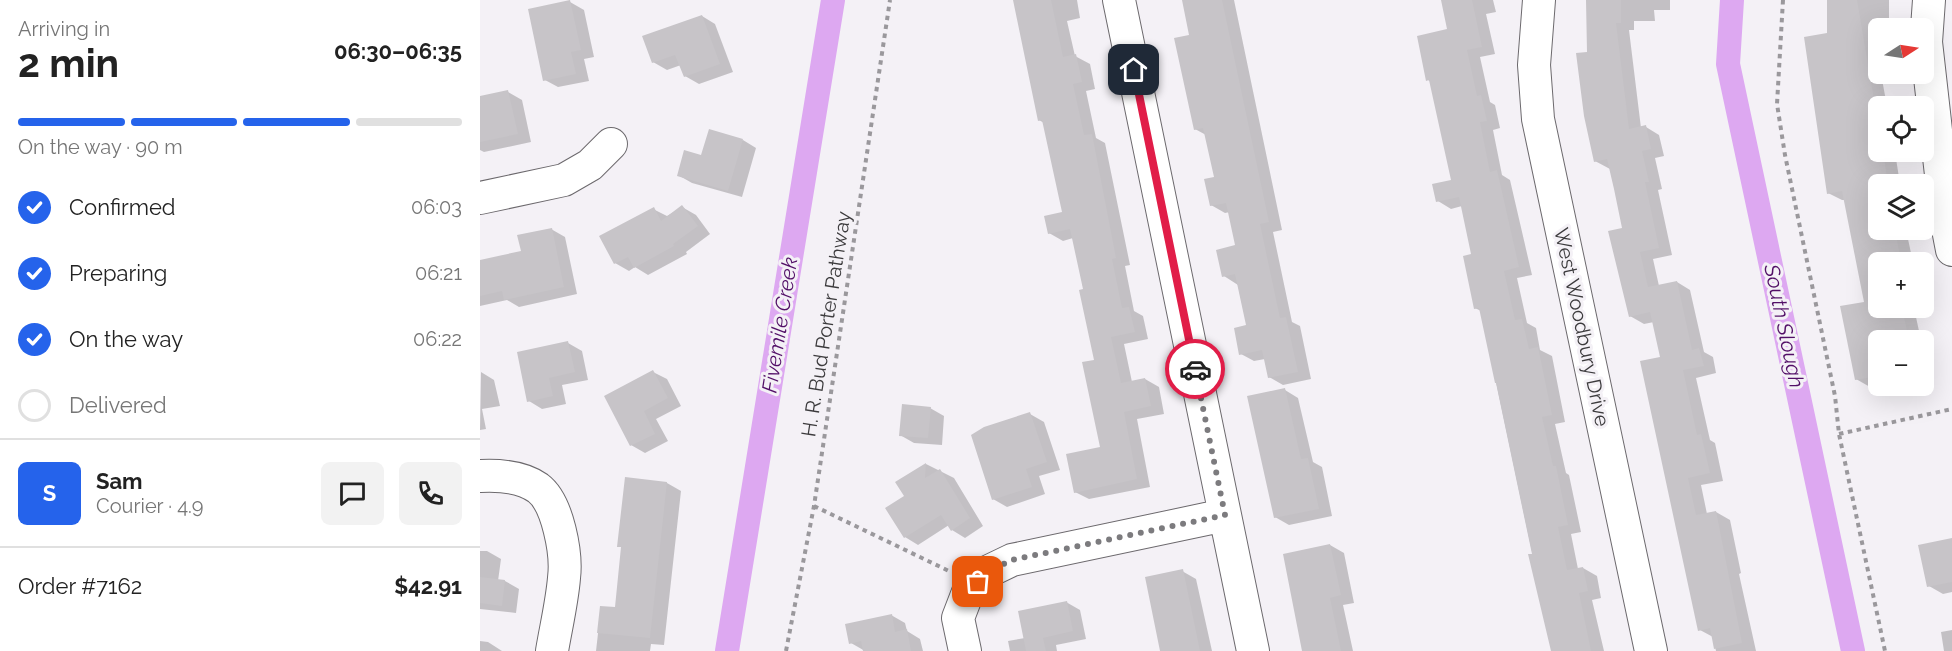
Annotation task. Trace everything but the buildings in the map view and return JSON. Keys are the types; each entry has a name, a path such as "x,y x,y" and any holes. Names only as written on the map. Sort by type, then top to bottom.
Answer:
{"street":[{"path":"1119,0 1253,651"},
{"name":"West Woodbury Drive","path":"1539,0 1534,65 1538,119 1651,651"},
{"path":"1929,0 1926,42 1952,250"},
{"path":"480,198 564,180 590,165 611,144"},
{"path":"480,476 517,478 539,489 552,508 565,547 565,577 552,651"},
{"path":"965,651 958,618 968,592 987,572 1012,560 1225,515"}],"path":[{"name":"H. R. Bud Porter Pathway","path":"786,651 814,506 890,0"},
{"path":"1783,0 1777,104 1835,396 1839,434 1885,651"},
{"path":"1839,434 1952,409"},
{"path":"814,506 952,572"}],"waterway":[{"name":"Fivemile Creek","path":"727,651 833,0"},
{"name":"South Slough","path":"1732,0 1728,64 1853,651"}],"way so far":[{"path":"978,582 987,572 1012,560 1225,515 1195,369"}],"route":[{"path":"1134,70 1195,369"}]}
